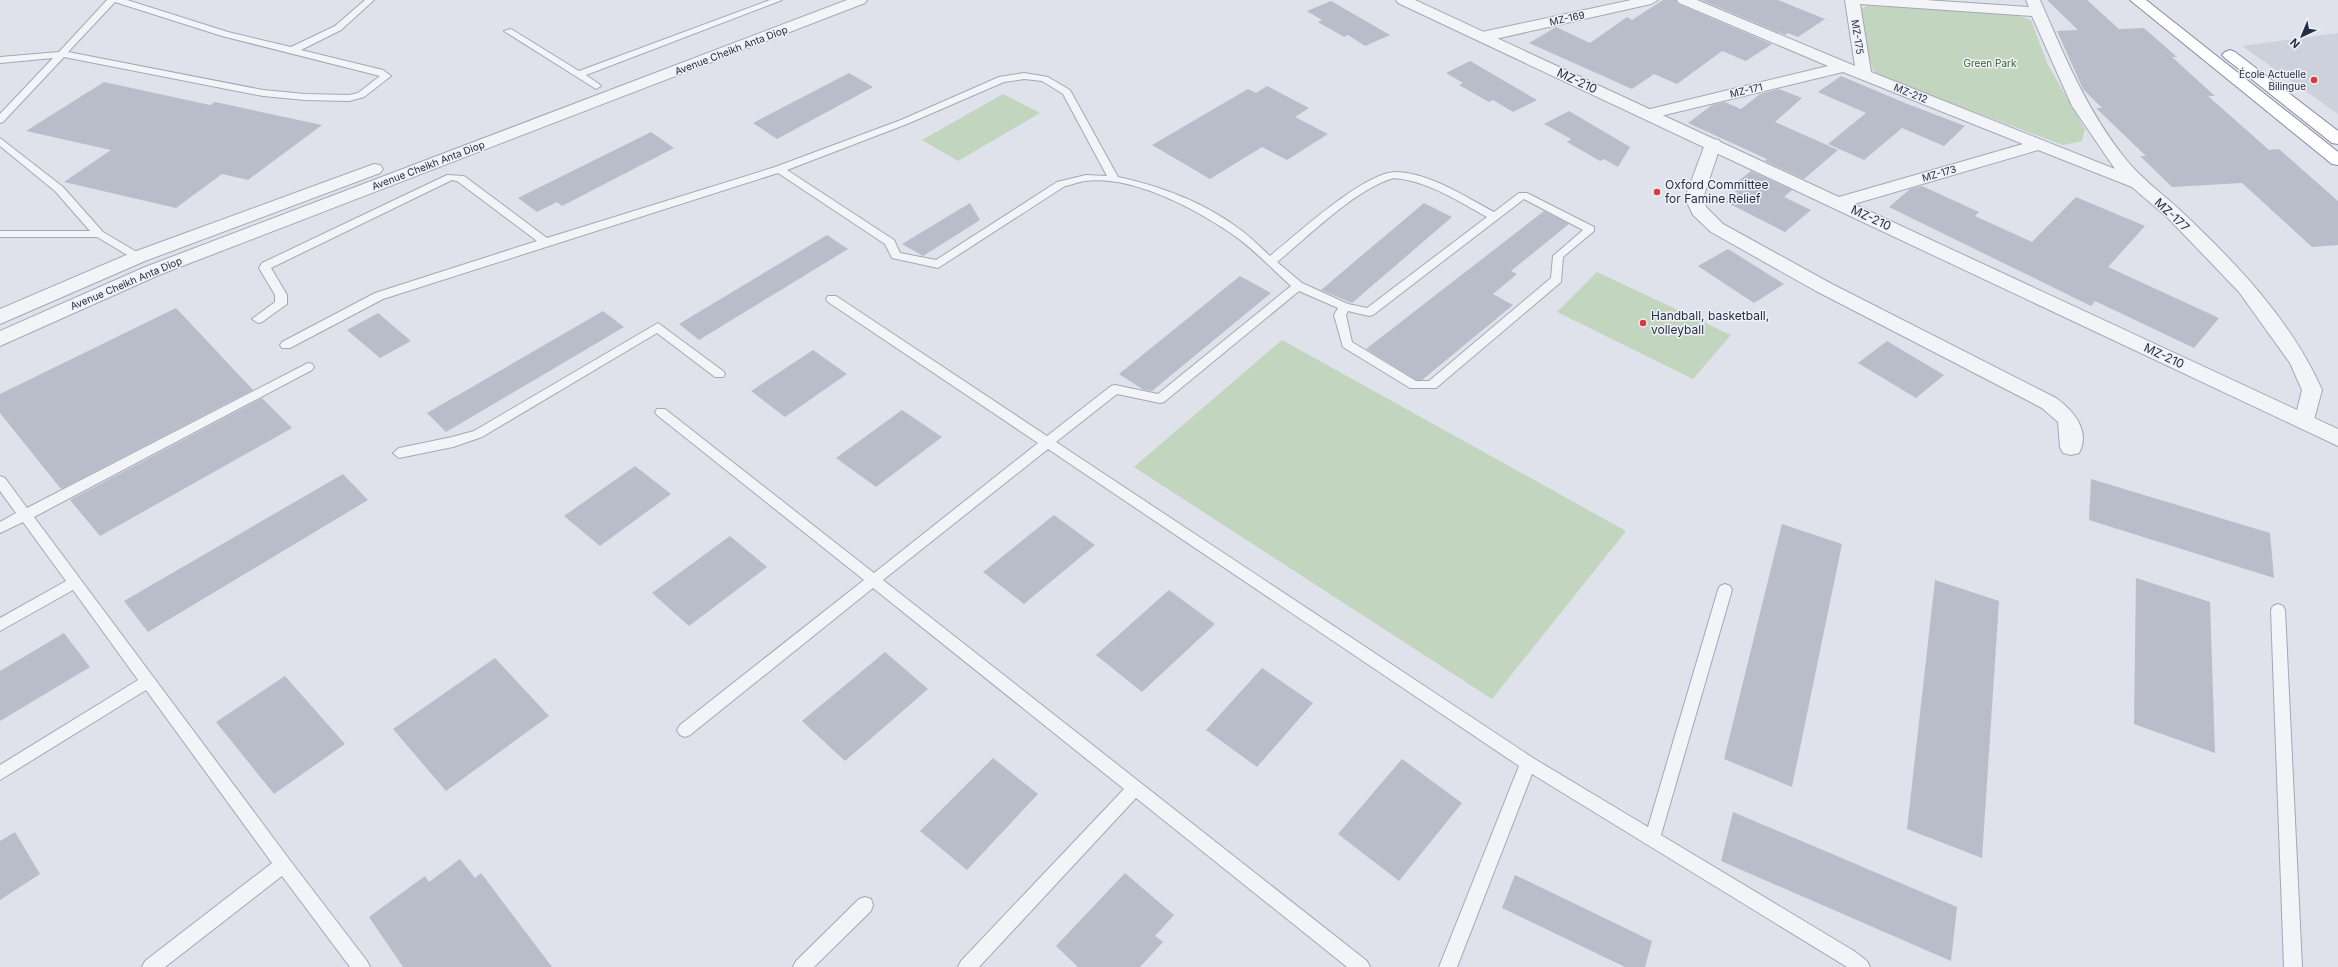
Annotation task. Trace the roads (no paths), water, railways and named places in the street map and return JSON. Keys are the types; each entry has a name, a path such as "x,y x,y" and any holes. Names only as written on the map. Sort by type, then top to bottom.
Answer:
{"highway":[{"path":"2137,0 2338,160"},
{"path":"2157,0 2338,138"}],"street":[{"name":"Avenue Cheikh Anta Diop","path":"0,317 138,257 824,0"},
{"name":"Avenue Cheikh Anta Diop","path":"0,339 152,270 860,0"},
{"name":"MZ-210","path":"1403,0 2338,438"},
{"name":"MZ-169","path":"1482,37 1651,0"},
{"name":"MZ-212","path":"1684,0 1844,67 2139,184"},
{"name":"MZ-175","path":"1852,0 1864,75"},
{"path":"1860,0 2035,6"},
{"name":"MZ-177","path":"2035,6 2063,72 2080,106 2118,161 2139,184 2174,214 2246,288 2299,361 2312,390 2304,422"},
{"name":"MZ-171","path":"1648,114 1844,67"},
{"path":"1713,144 1694,198 1698,208 1717,228 1823,287 2049,403 2065,415 2071,424 2071,447"},
{"name":"MZ-173","path":"1838,203 2040,144"}],"lane":[{"path":"0,120 112,0"},
{"path":"0,60 62,54 282,95 349,98 361,95 386,76 380,72 225,34 118,0"},
{"path":"293,50 338,28 370,0"},
{"path":"578,75 778,0"},
{"path":"508,31 596,86"},
{"path":"286,345 379,296 545,242 779,169 904,122 1002,79 1024,76 1045,79 1067,92 1114,179"},
{"path":"0,141 59,189 99,234 138,257"},
{"path":"779,169 890,242 896,256 938,264 1061,184 1086,178 1114,179 1149,187 1190,205 1234,230 1298,286 1345,307 1369,312 1523,195 1590,229 1558,256 1556,279 1432,385 1414,385 1347,344 1340,315 1345,307"},
{"path":"1270,262 1355,196 1379,179 1393,174 1408,176 1436,187 1495,217"},
{"path":"258,319 281,304 281,295 265,268 266,266 451,177 460,178 545,242"},
{"path":"0,234 99,234"},
{"path":"685,730 1114,389 1160,400 1298,286"},
{"path":"832,299 1528,763 1848,957 1860,967"},
{"path":"398,453 453,442 478,434 658,327 719,374"},
{"path":"0,528 308,367"},
{"path":"661,412 1361,967"},
{"path":"0,481 24,516 283,866 361,967"},
{"path":"0,625 74,583"},
{"path":"1652,839 1724,590"},
{"path":"2278,610 2293,967"},
{"path":"0,774 147,682"},
{"path":"1448,967 1528,763"},
{"path":"967,967 1136,788"},
{"path":"151,967 283,866"},
{"path":"802,967 865,905"}],"place":[{"name":"École Actuelle Bilingue","path":"2314,80"},
{"name":"Oxford Committee for Famine Relief","path":"1657,192"},
{"name":"Handball, basketball, volleyball","path":"1643,323"}],"park label":[{"name":"Green Park","path":"1990,63"}]}
